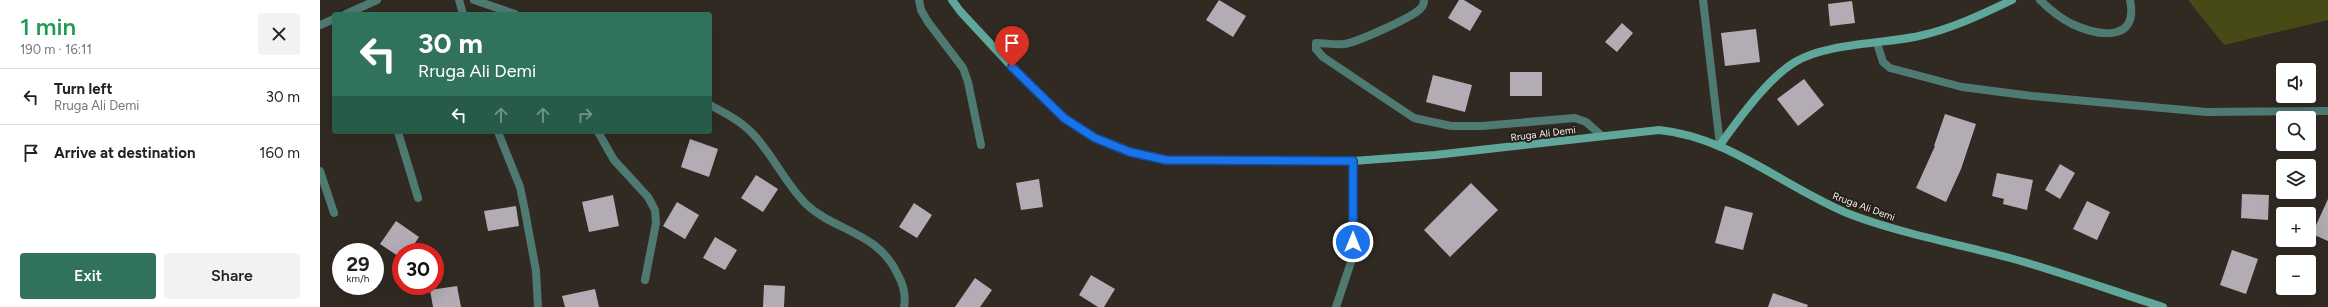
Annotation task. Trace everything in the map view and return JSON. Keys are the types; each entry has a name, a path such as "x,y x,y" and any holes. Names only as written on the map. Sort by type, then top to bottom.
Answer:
{"main road":[{"name":"Rruga Ali Demi","path":"952,0 960,11 1012,67 1064,118 1095,138 1130,152 1166,160 1353,161 1435,155 1659,130 1687,134 1720,145 1818,199 1852,214 1885,226 2012,258 2163,307"},
{"path":"1720,145 1758,97 1794,62 1808,55 1828,50 1920,36 1958,24 2012,0"}],"street":[{"path":"358,12 377,0"},
{"path":"459,0 462,12"},
{"path":"474,0 509,12"},
{"path":"919,0 921,10 928,22 963,68 968,82 981,145"},
{"path":"1424,0 1421,8 1409,17 1389,25 1365,39 1344,44 1316,43 1316,49 1323,57 1414,118 1458,126 1574,118 1586,122 1602,136"},
{"path":"1703,0 1720,145"},
{"path":"2040,0 2049,9 2072,24 2108,34 2119,33 2126,28 2130,21 2130,0"},
{"path":"320,25 332,20"},
{"path":"1877,43 1883,62 1890,68 1962,87 2032,96 2206,112 2328,111"},
{"path":"712,106 738,121 752,134 807,204 860,235 880,250 894,265 902,284 904,307"},
{"path":"399,134 418,198"},
{"path":"499,134 520,187 536,271 538,307"},
{"path":"599,134 614,160 648,197 655,210 656,223 645,280"},
{"path":"1336,307 1353,256 1353,161"},
{"path":"320,171 334,213"}],"shaded area":[{"path":"2188,0 2328,0 2328,20 2224,45"}],"building":[{"path":"1219,0 1246,16 1233,37 1206,20"},
{"path":"1459,0 1464,0 1482,11 1470,31 1448,18"},
{"path":"1852,1 1855,23 1830,26 1828,4"},
{"path":"1622,23 1633,33 1617,52 1605,42"},
{"path":"1756,29 1760,62 1725,66 1721,33"},
{"path":"1510,72 1542,72 1542,96 1510,96"},
{"path":"1433,75 1472,85 1465,112 1426,102"},
{"path":"1804,79 1824,105 1798,126 1777,99"},
{"path":"1945,114 1976,124 1961,169 1946,202 1916,188 1935,146"},
{"path":"690,139 718,149 709,177 681,167"},
{"path":"2060,164 2075,173 2060,199 2045,190"},
{"path":"1997,173 2033,180 2027,210 2003,204 2004,199 1992,196"},
{"path":"756,175 778,189 763,212 741,198"},
{"path":"1039,179 1043,207 1021,210 1016,183"},
{"path":"1471,183 1498,210 1450,257 1424,230"},
{"path":"2242,194 2269,195 2268,220 2241,218"},
{"path":"613,195 619,226 589,232 582,202"},
{"path":"2328,199 2328,241 2316,236 2316,225"},
{"path":"2087,201 2110,212 2097,240 2073,229"},
{"path":"677,202 699,215 685,239 663,226"},
{"path":"914,203 932,215 917,238 899,227"},
{"path":"516,206 519,226 488,231 484,211"},
{"path":"1725,206 1753,213 1743,250 1715,243"},
{"path":"396,221 419,237 415,243 392,243 392,252 384,247 384,243 381,243"},
{"path":"715,237 737,250 725,270 703,258"},
{"path":"2232,250 2258,259 2246,294 2220,285"},
{"path":"1091,275 1115,289 1104,307 1098,307 1079,295"},
{"path":"975,278 992,290 980,307 955,307"},
{"path":"764,285 785,286 784,307 763,307"},
{"path":"457,286 461,307 433,307 431,295 444,295 444,288"},
{"path":"595,289 599,307 565,307 562,296"},
{"path":"1773,293 1808,305 1807,307 1768,307"}],"route":[{"path":"1012,67 1064,118 1095,138 1130,152 1166,160 1211,161 1262,159 1353,161 1353,242"}]}
